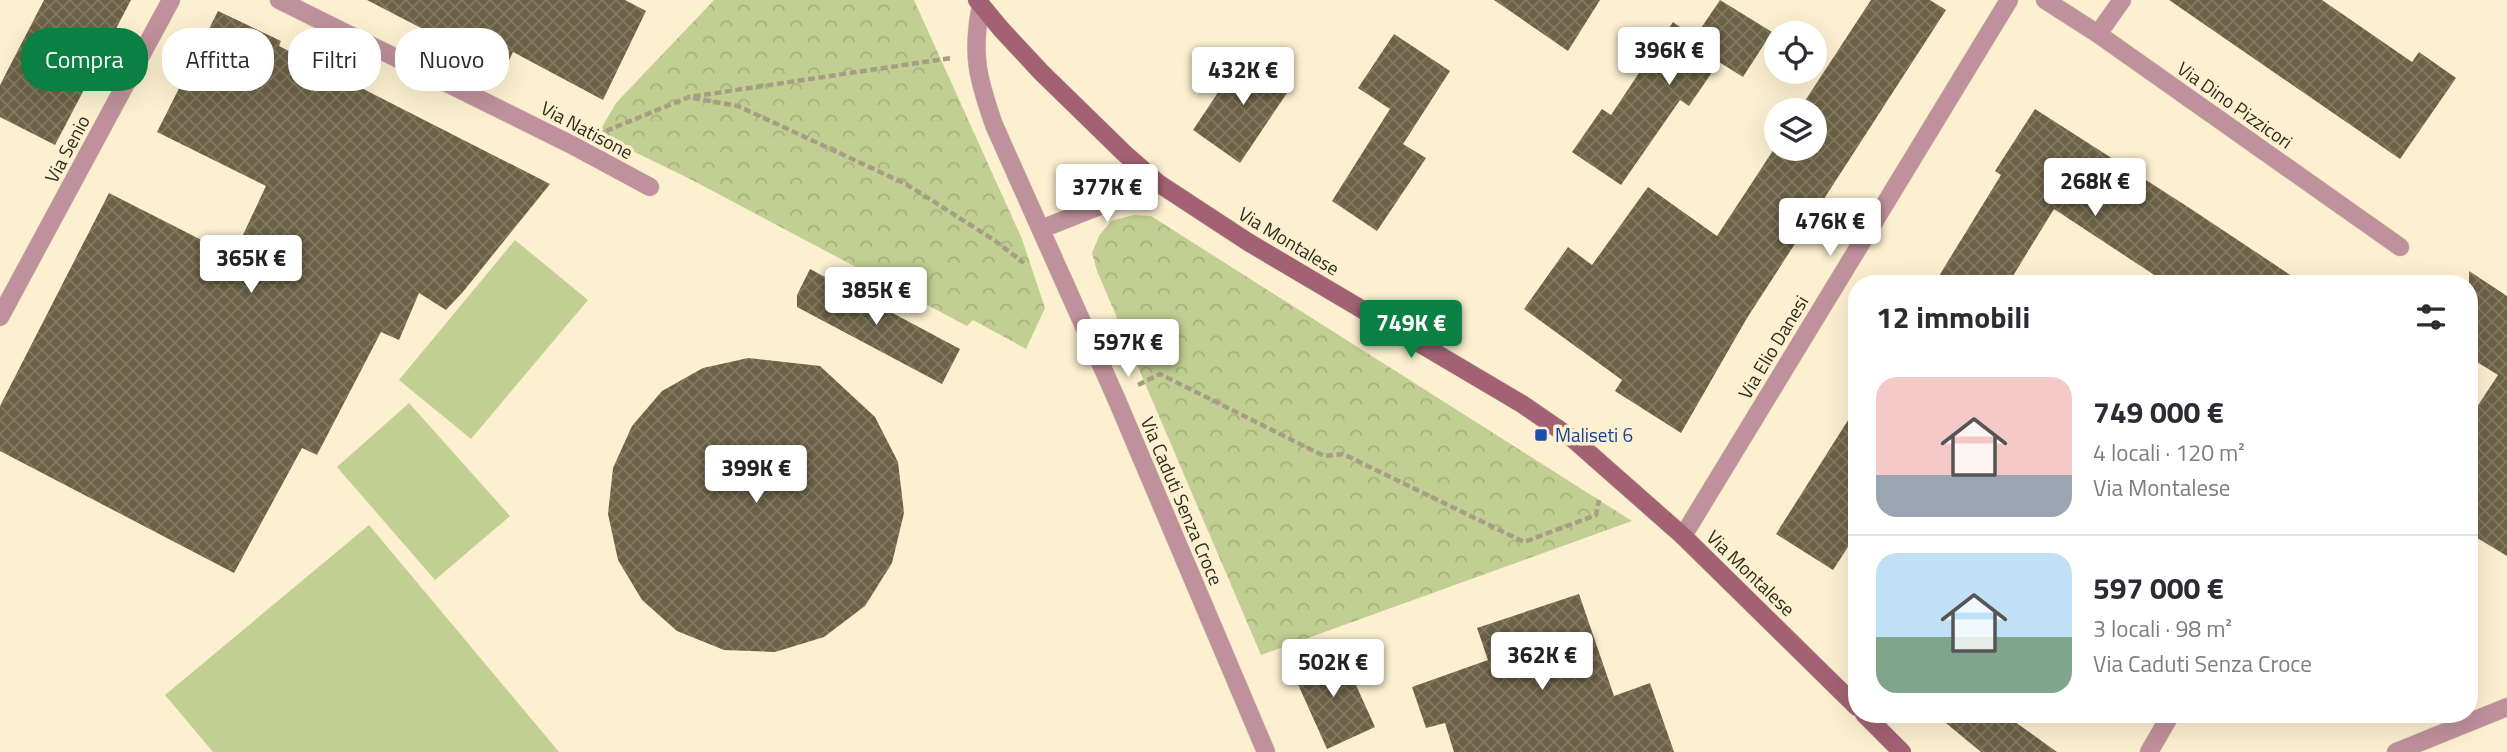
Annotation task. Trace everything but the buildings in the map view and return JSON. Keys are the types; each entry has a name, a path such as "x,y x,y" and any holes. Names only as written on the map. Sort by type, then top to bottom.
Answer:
{"street":[{"name":"Via Senio","path":"0,317 171,0"},
{"name":"Via Natisone","path":"279,0 572,145 650,187"},
{"name":"Via Elio Danesi","path":"1683,536 2009,0"},
{"name":"Via Dino Pizzicori","path":"2045,0 2098,34 2400,247"},
{"path":"2098,34 2122,0"},
{"name":"Via Montalese","path":"979,3 1050,81 1158,183 1248,242 1522,404 1573,439 1683,536 1848,698"},
{"name":"Via Caduti Senza Croce","path":"979,3 975,55 980,82 994,125 1116,398 1266,752"},
{"path":"1041,229 1158,183"},
{"path":"2478,719 2507,707"},
{"path":"1873,723 1902,752"},
{"path":"2149,752 2166,723"},
{"path":"2396,752 2468,723"}],"path":[{"path":"572,145 689,97 975,55"},
{"path":"689,97 738,106 906,184 994,240 1032,269"},
{"path":"1116,398 1160,374 1324,456 1343,454 1524,542 1596,515 1599,500"}],"green space":[{"path":"714,0 914,0 1022,239 1045,308 1026,349 973,320 967,326 692,180 598,134 616,103"},
{"path":"1134,215 1151,216 1632,521 1261,655 1097,271 1092,253 1099,236 1111,221"},
{"path":"515,240 588,300 471,439 399,380"},
{"path":"409,403 510,516 435,580 337,467"},
{"path":"369,525 559,752 213,752 165,695"}],"place":[{"name":"Maliseti 6","path":"1541,435"}]}
